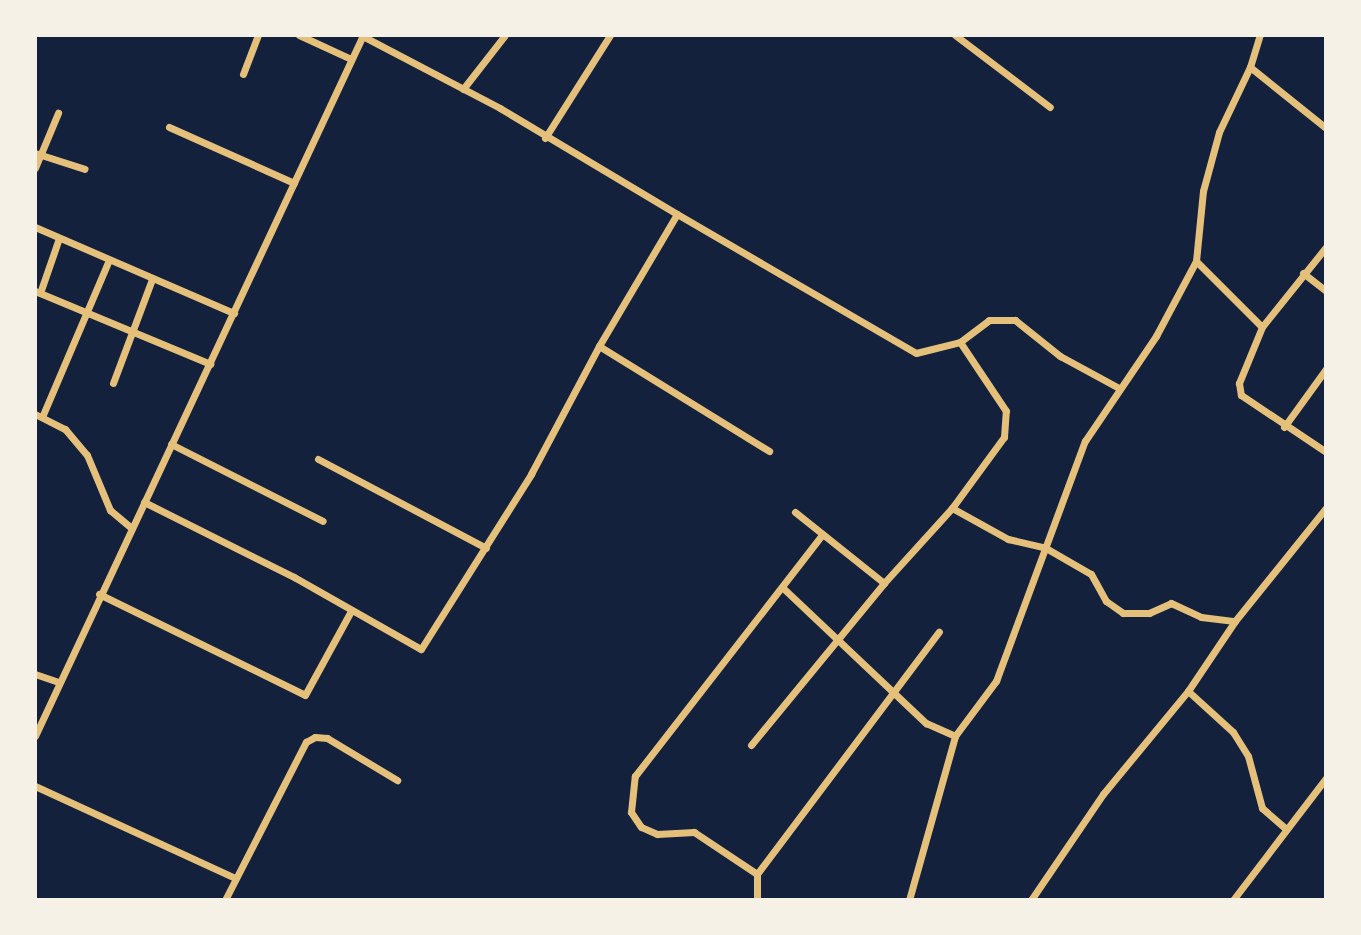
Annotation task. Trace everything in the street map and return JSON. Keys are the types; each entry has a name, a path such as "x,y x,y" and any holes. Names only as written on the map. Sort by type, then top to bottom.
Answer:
{"street":[{"path":"243,74 258,35"},
{"path":"299,35 351,59"},
{"path":"35,736 130,527 210,364 362,35 463,89 916,353 960,342 989,320 1015,320 1060,356 1119,388"},
{"path":"463,89 505,35"},
{"path":"545,138 610,35"},
{"path":"955,35 1050,107"},
{"path":"909,900 956,736 996,681 1044,547 1086,441 1156,336 1196,261 1203,191 1219,132 1250,66 1260,35"},
{"path":"1250,66 1326,128"},
{"path":"35,168 37,153 58,113"},
{"path":"169,127 294,183"},
{"path":"37,153 85,169"},
{"path":"144,502 421,649 486,548 599,346 677,214"},
{"path":"35,227 108,262 234,313"},
{"path":"59,238 37,292 210,364"},
{"path":"1326,247 1262,327 1238,383 1241,395 1284,427 1326,452"},
{"path":"1196,261 1262,327"},
{"path":"108,262 38,415 65,429 87,456 110,510 130,527"},
{"path":"1303,273 1326,291"},
{"path":"113,383 152,279"},
{"path":"751,745 884,583 952,508 1004,437 1006,411 960,342"},
{"path":"599,346 769,451"},
{"path":"1284,427 1326,369"},
{"path":"171,444 323,521"},
{"path":"318,459 486,548"},
{"path":"952,508 1009,539 1044,547 1091,574 1106,601 1123,613 1149,613 1171,603 1201,617 1235,621"},
{"path":"1031,900 1103,794 1188,691 1235,621 1326,508"},
{"path":"795,512 884,583"},
{"path":"757,874 694,832 657,834 641,827 631,812 635,776 823,534"},
{"path":"783,588 835,641 926,723 956,736"},
{"path":"99,594 305,695 351,611"},
{"path":"757,900 757,874 939,632"},
{"path":"35,674 58,682"},
{"path":"1188,691 1233,732 1248,756 1262,808 1286,829"},
{"path":"225,900 306,743 315,737 327,738 397,780"},
{"path":"1233,900 1326,778"},
{"path":"35,786 235,878"}]}
